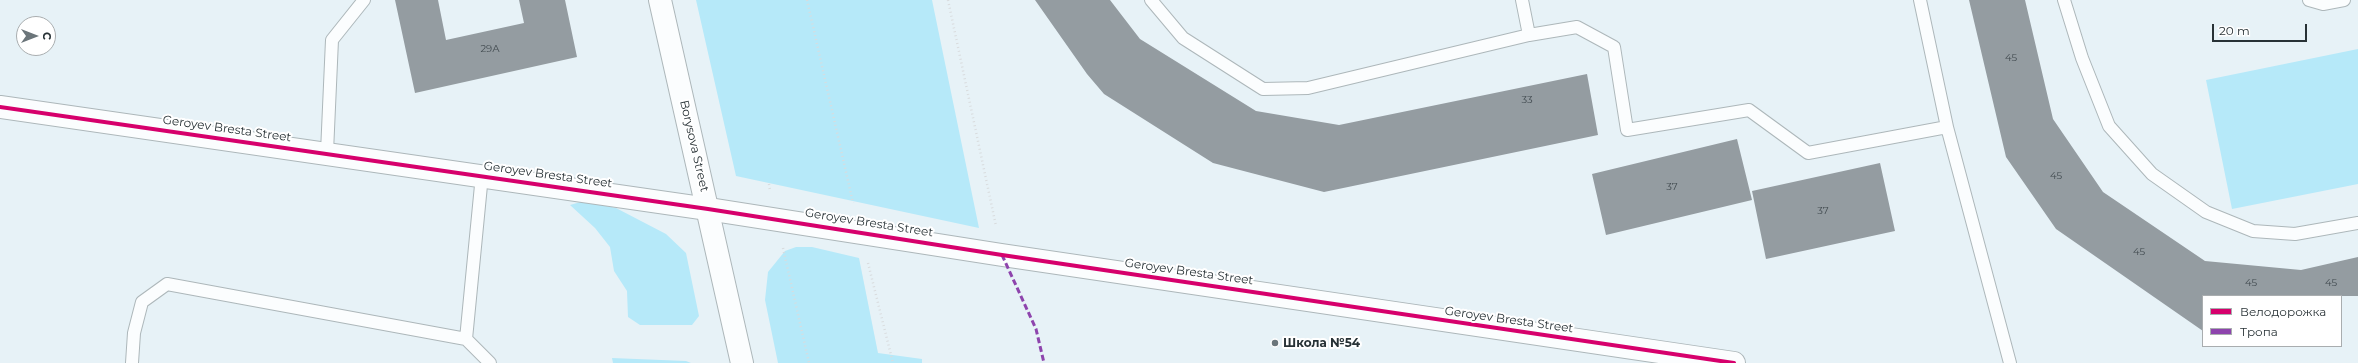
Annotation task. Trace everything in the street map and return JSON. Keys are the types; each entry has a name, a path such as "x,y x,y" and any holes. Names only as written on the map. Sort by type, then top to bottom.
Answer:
{"street":[{"name":"Borysova Street","path":"660,0 742,363"},
{"name":"Geroyev Bresta Street","path":"0,107 327,152 859,231 1002,255 1734,363"}],"lane":[{"path":"327,152 332,40 364,0"},
{"path":"1151,0 1184,38 1263,89 1308,88 1529,35 1576,27 1614,47 1627,130 1749,110 1808,153 1947,127"},
{"path":"1522,0 1529,35"},
{"path":"1920,0 1947,127 2010,363"},
{"path":"2064,0 2082,58 2109,126 2152,174 2206,212 2253,231 2295,234 2358,223"},
{"path":"2309,0 2323,4 2344,0"},
{"path":"466,339 482,175"},
{"path":"132,363 134,333 142,302 167,284 466,339 490,363"}],"path":[{"path":"807,0 859,231 893,363"},
{"path":"948,0 1002,255"},
{"path":"769,184 810,363"}],"shaded area":[{"path":"696,0 932,0 979,228 736,176"},
{"path":"2358,49 2358,184 2232,209 2206,80"},
{"path":"584,201 616,208 666,234 686,253 699,316 692,325 640,325 628,317 627,291 614,271 610,247 595,228 570,205"},
{"path":"796,247 812,247 859,258 878,353 922,359 922,363 778,363 765,300 768,272 785,251"},
{"path":"612,358 686,361 691,363 613,363"}],"building":[{"path":"395,0 438,0 446,40 524,23 519,0 565,0 577,57 415,93"},
{"path":"1035,0 1110,0 1140,39 1256,111 1339,125 1587,74 1598,135 1324,192 1213,163 1104,94 1087,74"},
{"path":"1969,0 2025,0 2053,119 2103,192 2205,261 2301,270 2358,257 2358,296 2202,295 2202,330 2056,229 2006,157"},
{"path":"1737,139 1752,200 1606,235 1592,174"},
{"path":"1880,163 1895,231 1766,259 1752,191"}],"marked path":[{"path":"1002,255 1036,329 1044,363"}],"cycle path":[{"path":"0,107 708,209 1002,255 1734,363"}],"place":[{"name":"Школа №54","path":"1275,343"}]}
